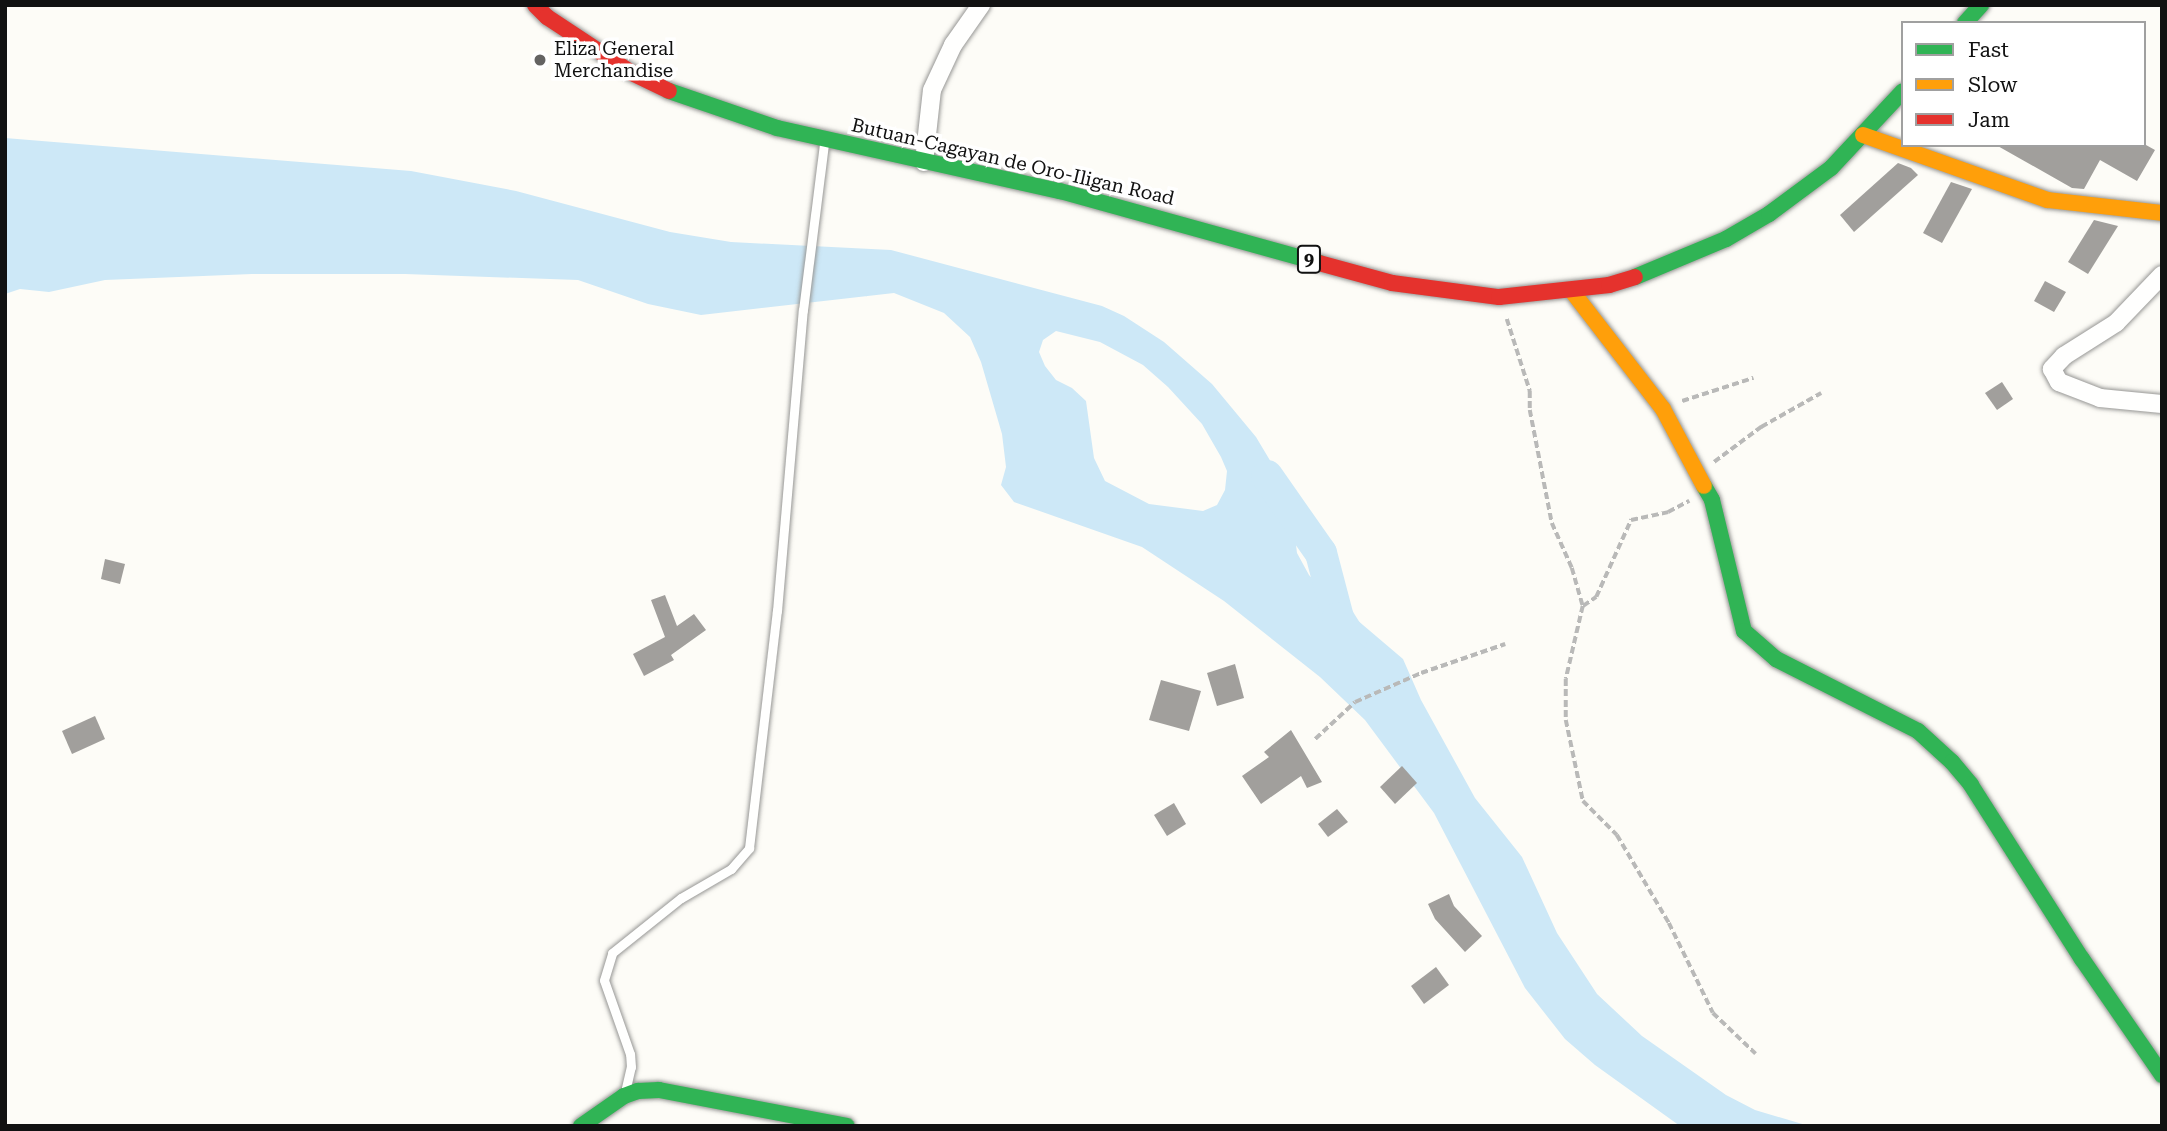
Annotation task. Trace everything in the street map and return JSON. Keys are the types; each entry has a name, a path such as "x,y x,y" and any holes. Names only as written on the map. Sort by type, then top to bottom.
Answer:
{"main road":[{"name":"Butuan-Cagayan de Oro-Iligan Road","path":"536,5 547,17 596,51 656,85 777,128 1060,191 1392,283 1499,297 1609,285 1649,273 1726,239 1769,214 1831,168 1901,94"},
{"path":"1967,21 1981,5"},
{"path":"1863,135 2048,200 2162,213"},
{"path":"1571,290 1663,409 1698,474 1718,518 1744,631 1776,659 1918,731 1952,762 1971,785 2067,936 2162,1074"},
{"path":"581,1126 624,1096 638,1091 659,1090 847,1126"}],"street":[{"path":"924,162 932,90 953,45 981,5"},
{"path":"2162,275 2116,323 2064,356 2052,369 2059,382 2100,398 2162,404"}],"lane":[{"path":"624,1096 631,1067 630,1054 604,980 611,953 681,898 731,869 749,848 777,611 803,310 824,138"}],"path":[{"path":"1499,297 1530,391 1530,410 1552,523 1572,568 1583,606 1566,680 1566,720 1583,801 1617,835 1669,923 1713,1013 1756,1054"},
{"path":"1663,409 1753,378"},
{"path":"1583,606 1596,597 1631,520 1668,512 1686,503 1695,494 1698,474 1761,427 1821,393"},
{"path":"1315,739 1355,702 1505,644"}],"water":[{"path":"5,138 411,171 516,191 670,232 731,242 891,250 1102,306 1124,316 1164,342 1212,384 1256,437 1283,482 1291,504 1297,553 1309,575 1323,591 1403,659 1421,700 1475,798 1522,857 1557,933 1597,994 1642,1036 1726,1095 1755,1110 1809,1126 1680,1126 1595,1065 1565,1039 1525,988 1434,813 1365,720 1320,677 1224,601 1142,547 1014,502 1001,485 1006,467 1002,434 981,362 970,337 944,313 894,293 701,315 648,304 578,280 405,274 252,274 105,280 49,292 20,289 5,294","holes":["1056,331 1100,342 1143,365 1168,387 1202,424 1227,471 1225,490 1217,505 1203,511 1149,504 1105,481 1094,458 1086,401 1072,388 1056,380 1045,366 1039,352 1043,340"]}],"building":[{"path":"2146,145 2155,150 2137,181 2100,160 2084,189 2072,188 2000,147"},
{"path":"1898,163 1911,168 1918,175 1854,232 1840,215"},
{"path":"1951,182 1972,189 1942,243 1923,233"},
{"path":"2094,220 2118,226 2088,274 2068,262"},
{"path":"2045,281 2066,292 2054,312 2034,301"},
{"path":"2002,382 2013,399 1997,410 1985,393"},
{"path":"105,559 125,564 120,584 101,579"},
{"path":"665,595 677,626 694,614 706,630 671,655 674,660 644,676 633,654 665,637 651,600"},
{"path":"1235,664 1244,698 1217,706 1207,673"},
{"path":"1161,680 1201,691 1189,731 1149,720"},
{"path":"95,716 105,739 72,754 62,731"},
{"path":"1291,730 1322,782 1307,788 1301,776 1261,804 1242,776 1269,757 1264,752"},
{"path":"1402,766 1417,783 1395,804 1380,787"},
{"path":"1174,803 1186,824 1167,836 1154,815"},
{"path":"1337,809 1348,822 1328,837 1318,824"},
{"path":"1449,894 1454,906 1482,936 1465,952 1435,919 1428,904"},
{"path":"1436,967 1449,985 1424,1004 1411,986"}],"waterway":[{"path":"1267,476 1321,553 1338,618 1351,639"}],"traffic: fast":[{"path":"1967,21 1981,5"},
{"path":"669,91 777,128 1060,191 1319,263"},
{"path":"1635,277 1726,239 1769,214 1831,168 1901,93"},
{"path":"1704,486 1712,500 1744,631 1776,659 1918,731 1952,762 1971,785 2082,959 2162,1075"},
{"path":"581,1126 624,1096 638,1091 659,1090 847,1126"}],"traffic: slow":[{"path":"1863,135 2048,200 2162,213"},
{"path":"1571,290 1663,409 1704,486"}],"traffic: jam":[{"path":"535,5 547,17 632,73 669,91"},
{"path":"1319,263 1392,283 1499,297 1609,285 1635,277"}],"place":[{"name":"Eliza General Merchandise","path":"540,60"}]}
